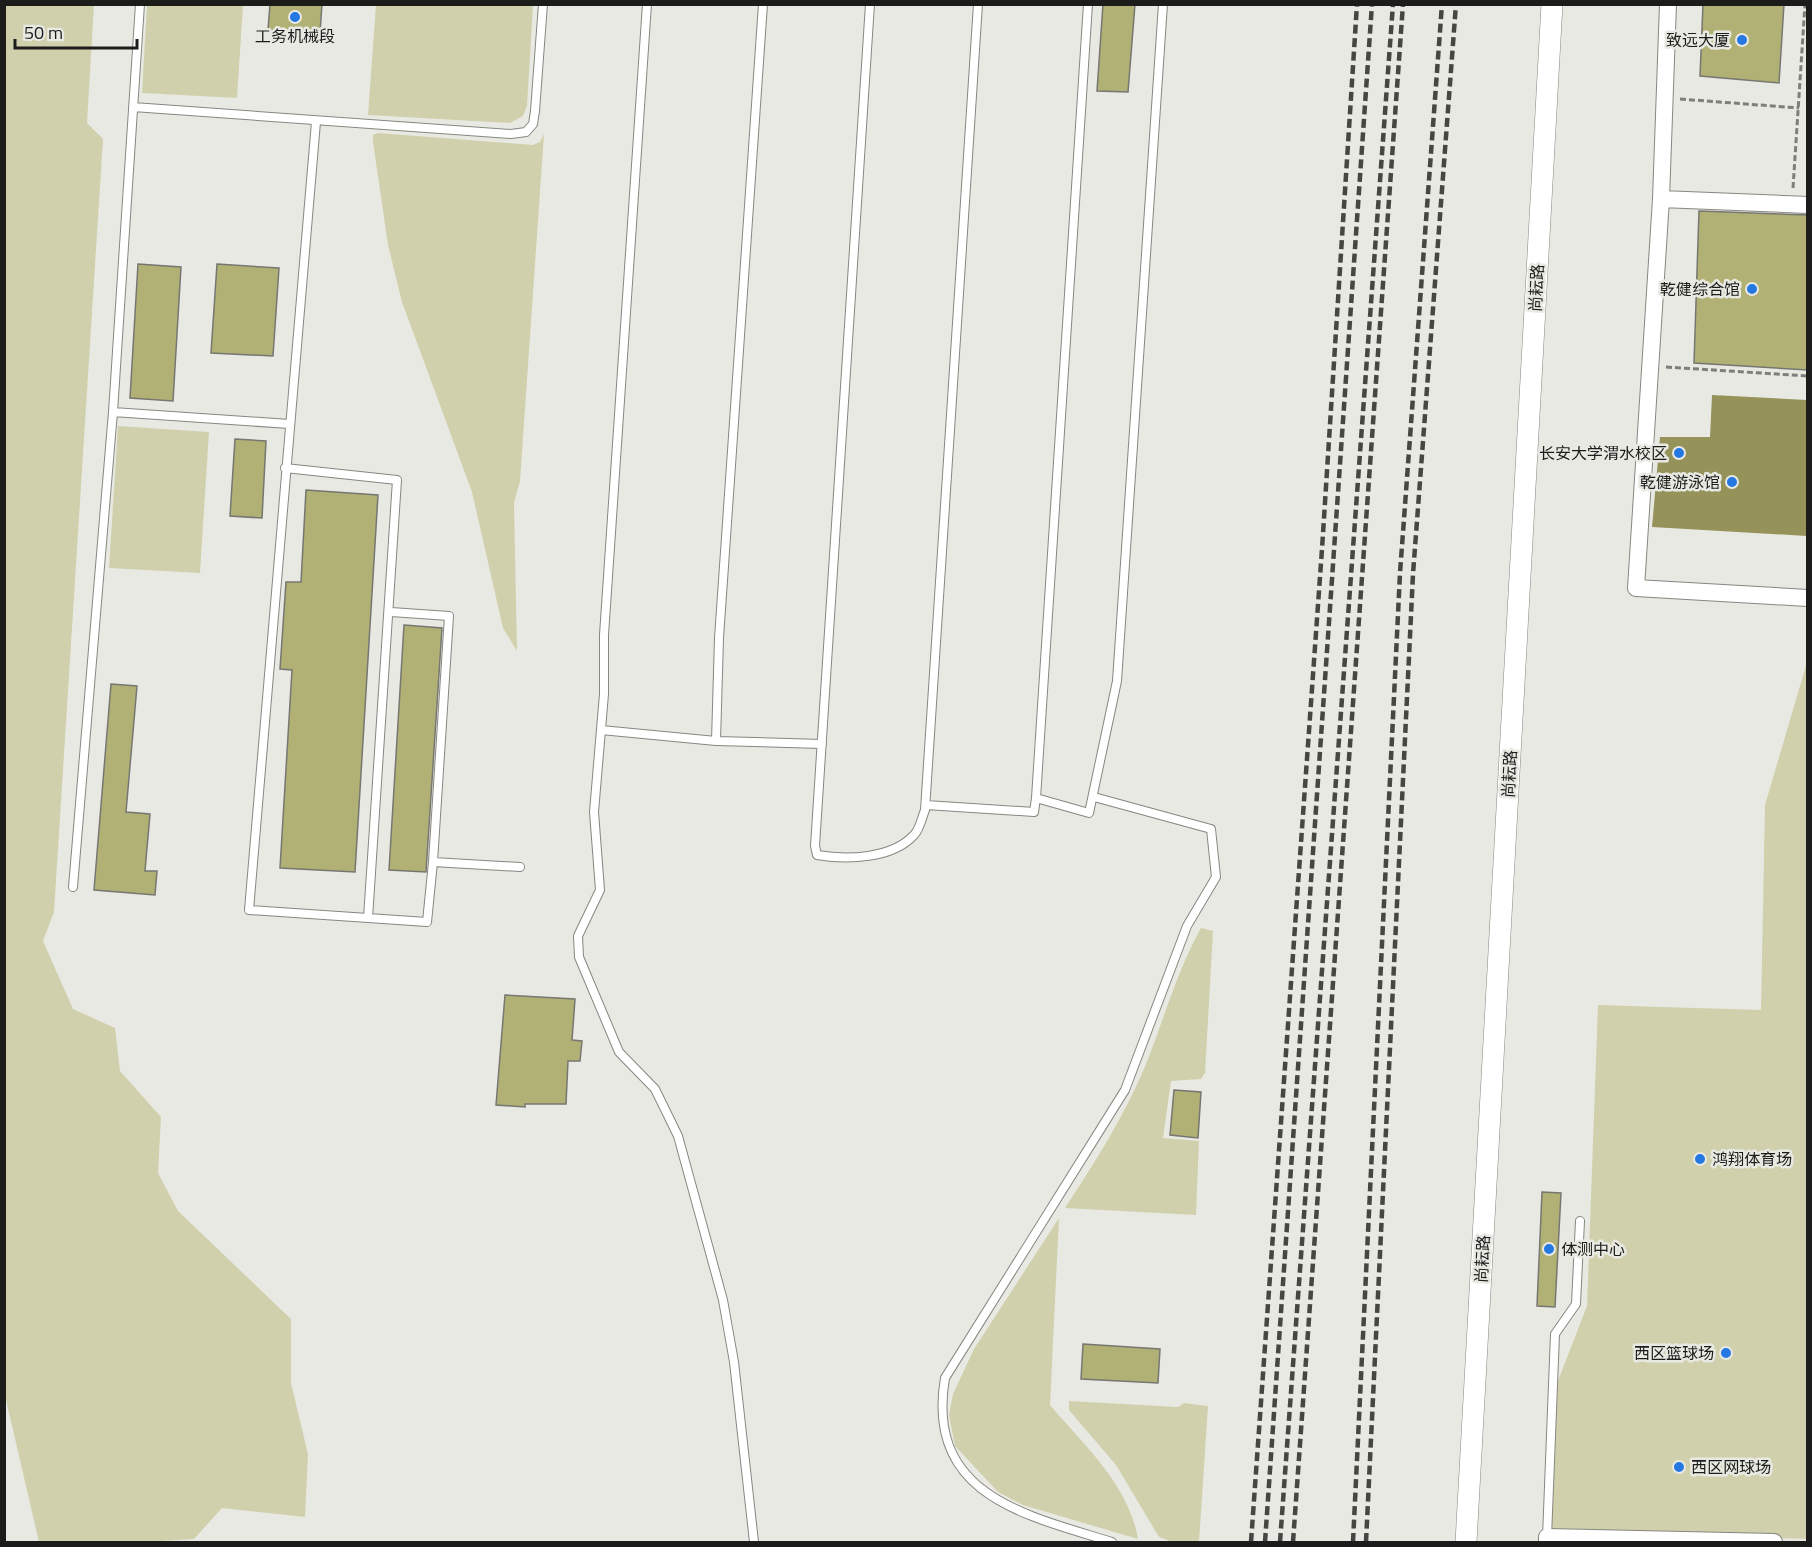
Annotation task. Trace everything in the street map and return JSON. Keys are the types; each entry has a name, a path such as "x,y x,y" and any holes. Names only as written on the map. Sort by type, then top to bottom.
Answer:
{"street":[{"name":"尚耘路","path":"1466,1542 1552,4"},
{"path":"1668,4 1661,199 1648,366 1636,588 1808,598"},
{"path":"1661,199 1800,205"},
{"path":"1547,1540 1774,1542"}],"lane":[{"path":"73,887 113,412 140,4"},
{"path":"133,107 316,122 511,134 526,132 533,124 535,111 543,4"},
{"path":"647,4 594,812 600,890 578,936 579,957 619,1052 656,1089 678,1136 725,1311 734,1362 754,1542"},
{"path":"716,741 720,626 763,4"},
{"path":"870,4 815,846 817,855 857,857 899,847 916,834 926,805 978,4"},
{"path":"926,805 1034,812 1088,4"},
{"path":"1036,798 1089,813 1117,681 1163,4"},
{"path":"316,122 249,910 427,922 449,616 391,612"},
{"path":"113,412 289,424"},
{"path":"285,468 398,480 391,612 368,918"},
{"path":"601,730 716,741 822,744"},
{"path":"1094,797 1211,829 1216,877 1187,926 1125,1090 945,1378 940,1406 944,1433 956,1461 989,1497 1044,1521 1112,1542"},
{"path":"432,862 520,867"},
{"path":"1547,1540 1555,1334 1576,1304 1580,1221"}],"path":[{"path":"1800,205 1798,108 1806,20 1805,4"},
{"path":"1664,98 1798,108"},
{"path":"1648,366 1808,376"}],"green space":[{"path":"4,5 94,5 87,123 103,139 54,912 43,941 73,1009 115,1028 120,1071 161,1117 158,1173 178,1211 291,1319 291,1383 308,1454 305,1517 222,1508 194,1539 146,1542 39,1542 6,1400"},
{"path":"147,5 243,5 237,98 142,93"},
{"path":"376,5 533,5 527,106 523,116 510,123 368,115"},
{"path":"378,133 533,145 540,142 544,134 520,481 514,503 517,651 503,628 472,492 402,302 388,245 373,142 373,135"},
{"path":"118,426 209,432 200,573 109,568"},
{"name":"鸿翔体育场","path":"1807,662 1807,1539 1548,1531 1554,1391 1587,1306 1598,1005 1761,1010 1765,805"},
{"path":"1201,928 1213,931 1205,1073 1201,1079 1171,1081 1163,1138 1199,1141 1196,1215 1065,1208 1129,1102 1192,944"},
{"path":"1059,1218 1050,1405 1115,1483 1133,1519 1138,1539 1023,1505 998,1492 955,1446 949,1415 953,1394 974,1349"},
{"path":"1069,1401 1178,1407 1184,1403 1208,1406 1199,1542 1172,1542 1159,1537 1116,1465 1069,1410"}],"shaded area":[{"name":"乾健游泳馆","path":"1712,395 1807,400 1807,536 1652,527 1660,437 1710,437"}],"building":[{"name":"工务机械段","path":"270,4 322,4 320,33 268,30"},
{"path":"1103,4 1135,4 1128,92 1097,91"},
{"name":"致远大厦","path":"1703,4 1784,4 1779,83 1700,76"},
{"name":"乾健综合馆","path":"1699,211 1808,215 1808,370 1694,363"},
{"path":"138,264 181,267 173,401 130,398"},
{"path":"217,264 279,268 273,356 211,353"},
{"path":"235,439 266,441 262,518 230,516"},
{"path":"306,490 378,495 355,872 280,868 292,670 280,669 286,582 301,582"},
{"path":"404,625 442,628 426,872 389,870"},
{"path":"111,684 137,686 126,812 150,814 145,871 157,871 155,895 94,890"},
{"path":"505,995 575,999 572,1040 582,1041 580,1061 568,1061 566,1104 525,1104 525,1107 496,1105"},
{"path":"1174,1090 1201,1092 1198,1138 1170,1135"},
{"name":"体测中心","path":"1542,1192 1561,1193 1555,1307 1537,1306"},
{"path":"1083,1344 1160,1349 1158,1383 1081,1379"}],"railway":[{"path":"1251,1542 1322,549 1357,4"},
{"path":"1265,1542 1372,4"},
{"path":"1280,1542 1393,4"},
{"path":"1293,1542 1403,4"},
{"path":"1353,1542 1400,573 1442,4"},
{"path":"1366,1542 1413,574 1456,4"}],"place":[{"name":"工务机械段","path":"295,17"},
{"name":"致远大厦","path":"1742,40"},
{"name":"乾健综合馆","path":"1752,289"},
{"name":"长安大学渭水校区","path":"1679,453"},
{"name":"乾健游泳馆","path":"1732,482"},
{"name":"鸿翔体育场","path":"1700,1159"},
{"name":"体测中心","path":"1549,1249"},
{"name":"西区篮球场","path":"1726,1353"},
{"name":"西区网球场","path":"1679,1467"}]}
